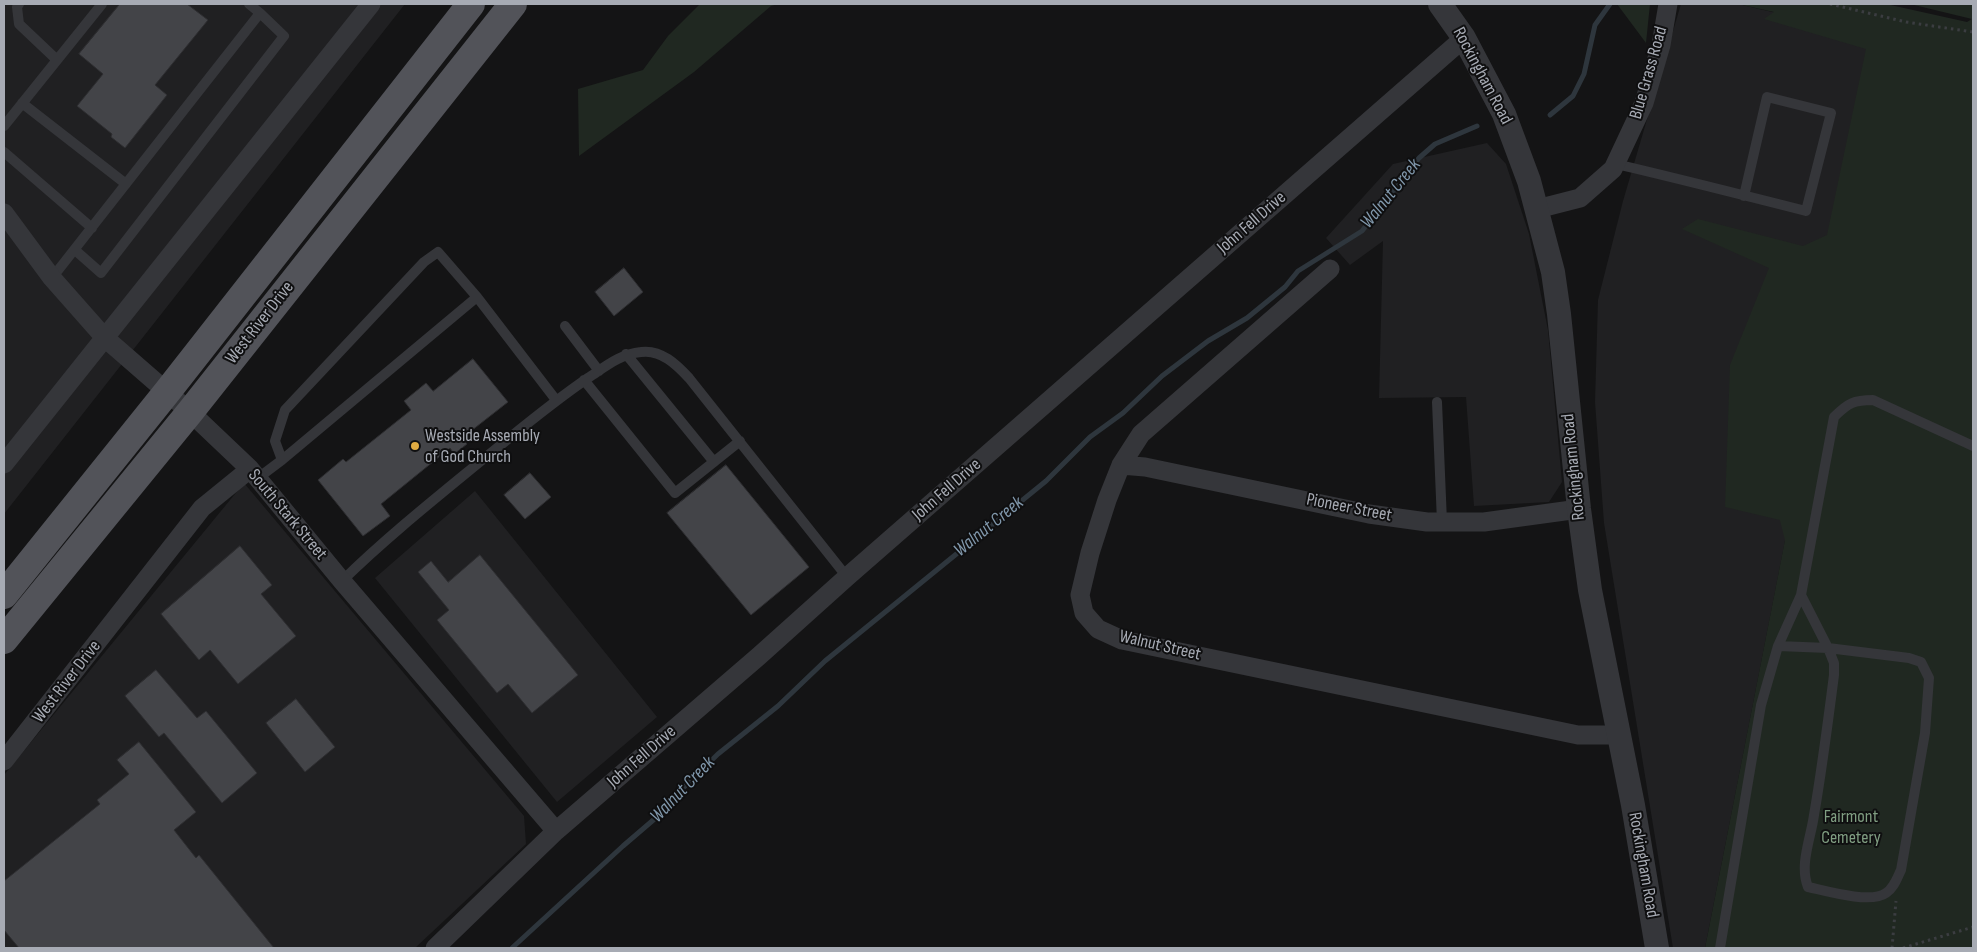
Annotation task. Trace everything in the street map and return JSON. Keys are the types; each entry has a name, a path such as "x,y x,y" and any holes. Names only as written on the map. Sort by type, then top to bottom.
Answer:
{"main road":[{"name":"West River Drive","path":"4,595 167,392 471,4"},
{"name":"West River Drive","path":"4,640 190,412 513,4"}],"street":[{"path":"4,464 371,4"},
{"name":"Rockingham Road","path":"1440,4 1464,38 1504,114 1529,181 1553,272 1559,314 1578,509 1590,590 1633,805 1658,948"},
{"name":"Blue Grass Road","path":"1537,209 1580,198 1614,170 1644,104 1661,45 1668,4"},
{"name":"John Fell Drive","path":"435,948 556,831 759,656 847,576 1464,38"},
{"name":"South Stark Street","path":"4,212 52,278 104,338 190,412 254,474 342,581 556,831"},
{"name":"Walnut Street","path":"1330,269 1141,434 1121,465 1107,500 1090,553 1080,595 1084,613 1098,629 1122,640 1578,735 1618,735"},
{"name":"Pioneer Street","path":"1121,465 1145,466 1369,514 1427,522 1484,522 1578,509"},
{"name":"West River Drive","path":"4,761 202,508 254,474"}],"lane":[{"path":"19,4 16,7 19,24 56,60"},
{"path":"4,126 102,4"},
{"path":"75,250 101,273 284,36 249,4"},
{"path":"52,278 260,13"},
{"path":"1616,164 1744,196 1806,211 1831,113 1767,97 1744,196"},
{"path":"22,103 126,184"},
{"path":"4,152 92,228"},
{"path":"282,460 275,441 285,410 424,262 438,252 477,297 556,400"},
{"path":"254,474 282,460 477,297"},
{"path":"565,326 599,370"},
{"path":"342,581 378,545 556,400 626,354 644,351 658,354 674,362 689,378 847,576"},
{"path":"626,354 714,462"},
{"path":"584,380 675,493 740,441"},
{"path":"1720,948 1761,705 1778,646 1800,595 1834,417 1856,400 1873,400 1973,446"},
{"path":"1437,402 1442,522"},
{"path":"1778,646 1828,648 1909,658 1921,662 1929,678 1925,733 1900,870 1894,886 1886,894 1874,898 1808,887 1805,880 1805,860 1814,816 1834,675 1834,663 1828,648 1800,595"}],"path":[{"path":"1830,4 1906,22 1973,32"},
{"path":"1892,948 1896,902 1894,886"},
{"path":"1903,948 1973,927"}],"shaded area":[{"path":"4,4 405,4 4,514"},
{"path":"1681,4 1738,4 1888,39 1873,93 1705,948 1673,948 1604,523 1595,402 1598,300 1623,201"},
{"path":"1487,143 1506,164 1529,234 1548,330 1562,482 1549,502 1474,506 1466,397 1379,398 1383,241 1350,265 1326,238 1393,164"},
{"path":"244,483 524,816 526,844 415,948 4,948 4,775"},
{"path":"475,491 657,717 557,802 375,578"}],"green space":[{"path":"700,4 778,4 771,6 694,72 579,156 578,89 643,70 668,36"},
{"path":"1617,4 1650,4 1646,43"},
{"name":"Fairmont Cemetery","path":"1738,4 1886,4 1967,22 1972,19 1910,4 1973,4 1973,948 1705,948 1785,540 1780,520 1725,507 1730,365 1769,268 1682,229 1698,219 1803,246 1827,235 1866,49 1764,19 1774,12"}],"building":[{"path":"120,4 187,4 208,20 155,85 167,95 125,148 111,137 112,134 77,106 103,74 79,54"},
{"path":"624,268 643,292 614,316 595,292"},
{"name":"Westside Assembly of God Church","path":"473,359 508,402 462,438 467,444 454,454 450,448 381,504 390,516 363,536 318,480 343,459 346,462 411,410 404,401 426,383 433,391"},
{"path":"726,465 809,567 751,615 667,513"},
{"path":"530,473 551,497 525,519 504,495"},
{"path":"240,546 272,585 261,594 296,636 238,684 210,650 199,660 161,614"},
{"path":"480,555 578,675 532,713 508,684 497,693 437,620 449,610 418,572 431,561 448,582"},
{"path":"156,670 197,718 206,711 257,773 222,803 164,733 159,737 125,696"},
{"path":"296,699 335,747 305,772 266,723"},
{"path":"139,742 196,812 174,830 196,858 199,855 274,948 19,948 4,930 4,881 100,804 97,800 129,774 117,760"}],"waterway":[{"name":"Walnut Creek","path":"1550,115 1573,96 1584,74 1595,25 1610,4"},
{"name":"Walnut Creek","path":"512,948 623,846 672,804 678,793 718,754 778,706 825,661 1046,481 1090,437 1123,413 1162,376 1208,341 1247,318 1285,287 1298,271 1362,231 1419,158 1435,144 1477,126"}],"place":[{"name":"Westside Assembly of God Church","path":"415,446"}]}
